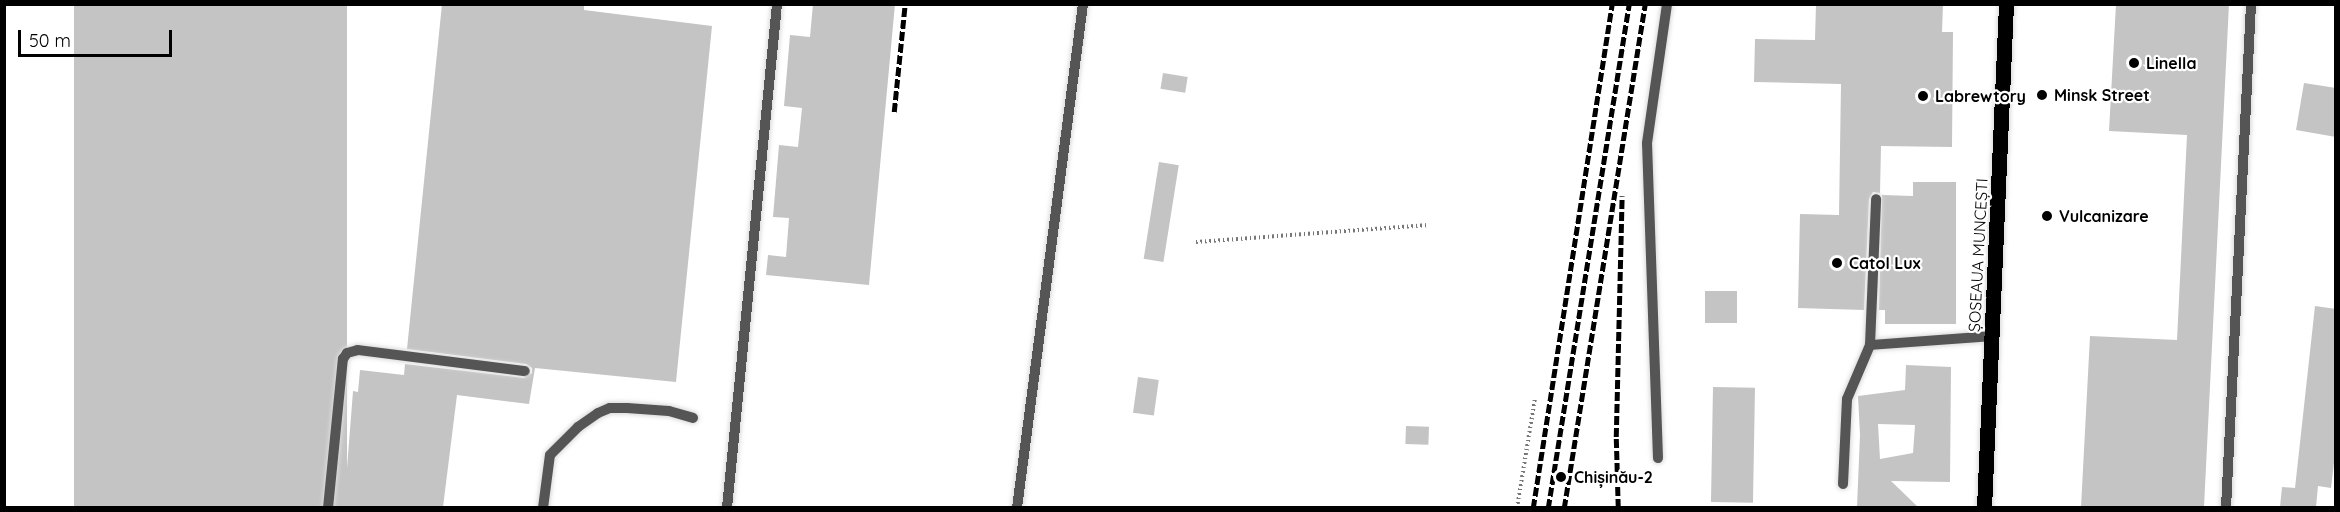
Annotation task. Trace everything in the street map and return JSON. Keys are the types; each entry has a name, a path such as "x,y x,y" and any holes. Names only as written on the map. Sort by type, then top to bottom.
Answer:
{"main road":[{"name":"ȘOSEAUA MUNCEȘTI","path":"1984,507 2006,4"}],"lane":[{"path":"727,507 777,4"},
{"path":"1017,507 1083,4"},
{"path":"1658,458 1647,143 1667,4"},
{"path":"2226,507 2251,4"},
{"path":"1843,484 1847,399 1870,345 1876,199"},
{"path":"1870,345 1992,336"},
{"path":"328,507 343,359 347,353 358,350 525,371"},
{"path":"543,507 550,455 578,427 598,413 610,408 627,408 669,411 693,418"}],"path":[{"path":"1196,242 1428,225"},
{"path":"1517,507 1534,398"}],"building":[{"path":"74,4 347,4 347,508 74,508"},
{"path":"442,4 584,4 584,10 712,26 676,382 535,368 529,404 457,395 443,507 344,507 353,391 358,392 360,370 404,375 405,364 524,378 532,373 532,368 526,364 407,349"},
{"path":"813,4 895,4 869,285 766,275 768,255 786,257 789,218 773,217 779,145 798,147 802,108 784,106 790,35 810,37"},
{"path":"1816,4 1943,4 1942,32 1953,32 1952,147 1881,146 1880,193 1873,192 1869,199 1864,310 1798,308 1800,214 1839,215 1841,84 1754,82 1755,39 1815,40"},
{"path":"2116,4 2229,4 2204,507 2081,507 2090,336 2177,340 2187,135 2109,131"},
{"path":"1163,73 1188,77 1185,93 1160,89"},
{"path":"2304,83 2336,88 2336,137 2296,130"},
{"path":"1159,162 1179,165 1163,262 1144,259"},
{"path":"1913,182 1956,182 1956,324 1885,324 1885,310 1879,310 1882,195 1913,196"},
{"path":"1705,291 1737,291 1737,323 1705,323"},
{"path":"2315,306 2336,309 2336,446 2331,488 2318,486 2316,507 2280,507 2282,487 2295,488"},
{"path":"1906,365 1951,367 1950,482 1891,481 1918,507 1857,507 1860,435 1858,396 1905,390","holes":["1878,424 1915,425 1913,453 1880,459"]},
{"path":"1138,377 1159,380 1154,416 1133,413"},
{"path":"1713,387 1755,388 1753,503 1711,502"},
{"path":"1406,426 1429,427 1428,445 1405,444"}],"railway":[{"path":"894,112 905,4"},
{"path":"1533,508 1612,4"},
{"path":"1548,508 1629,4"},
{"path":"1564,508 1645,4"},
{"path":"1618,508 1616,437 1622,196"}],"place":[{"name":"Linella","path":"2134,63"},
{"name":"Minsk Street","path":"2042,95"},
{"name":"Labrewtory","path":"1923,96"},
{"name":"Vulcanizare","path":"2047,216"},
{"name":"Catol Lux","path":"1837,263"},
{"name":"Chișinău-2","path":"1561,477"}]}
